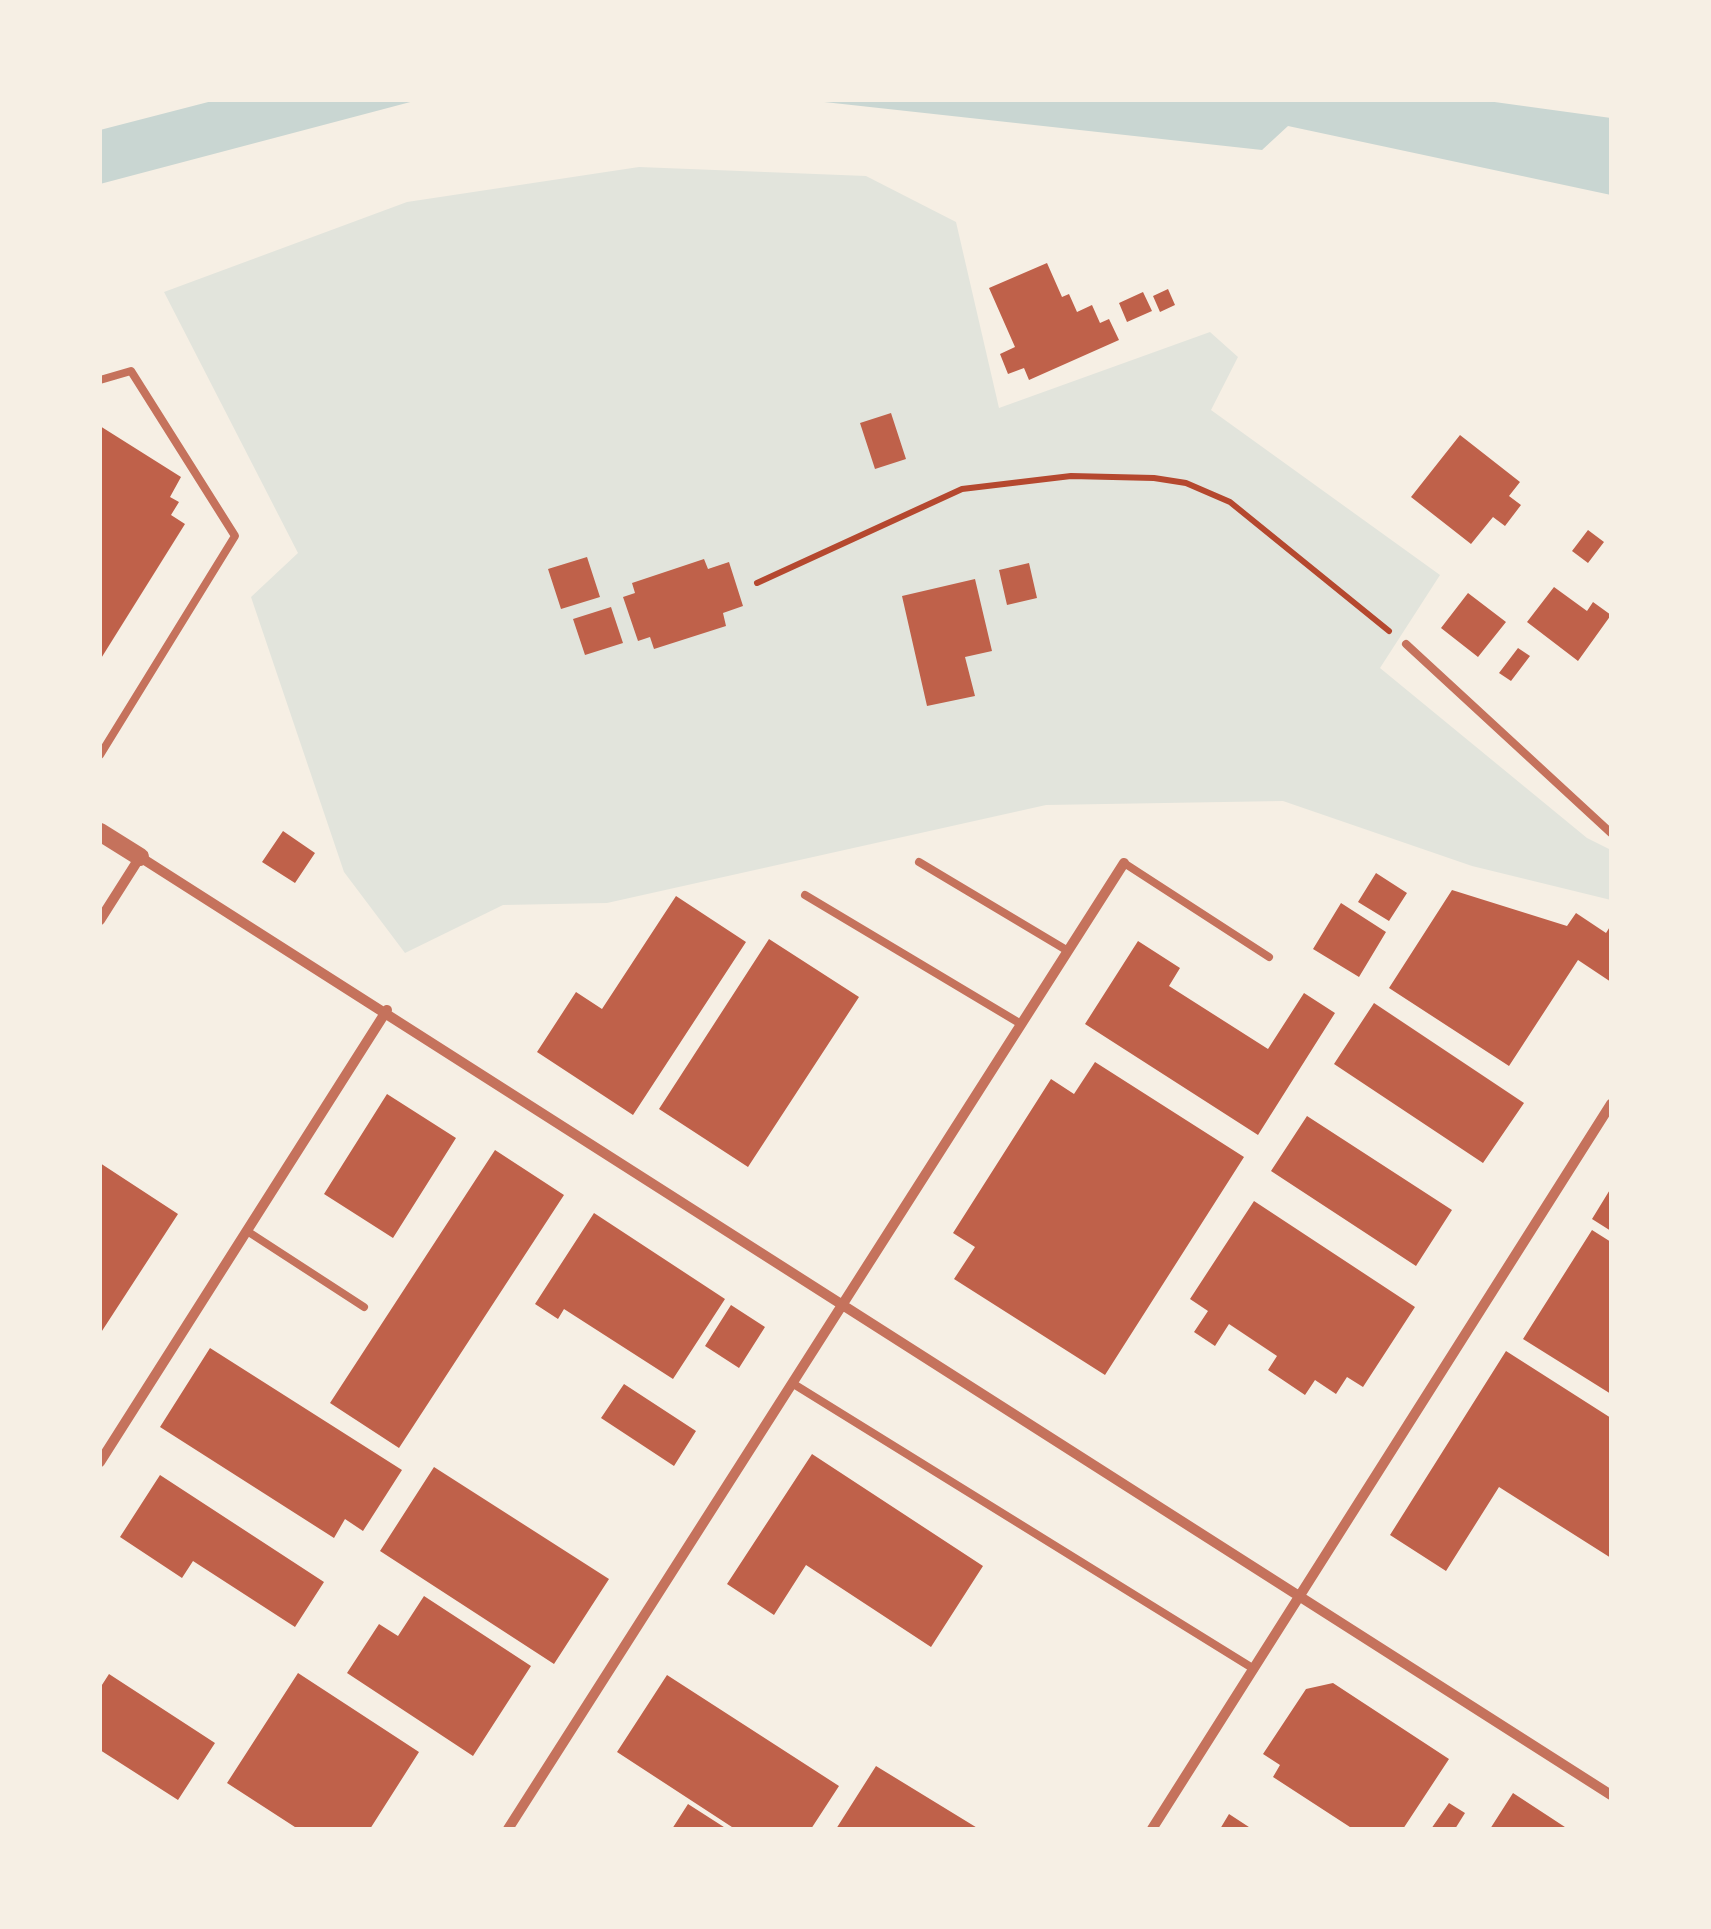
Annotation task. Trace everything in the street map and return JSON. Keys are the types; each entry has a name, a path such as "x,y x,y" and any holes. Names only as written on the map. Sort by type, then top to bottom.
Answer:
{"street":[{"path":"100,832 387,1010 841,1306 1611,1794"},
{"path":"100,920 140,857"},
{"path":"508,1829 1124,863"},
{"path":"100,1462 387,1010"},
{"path":"1152,1829 1611,1104"}],"lane":[{"path":"100,380 131,371 235,536 100,755"},
{"path":"1406,644 1611,833"},
{"path":"919,862 1068,952"},
{"path":"1124,863 1269,957"},
{"path":"805,895 1021,1024"},
{"path":"247,1231 364,1306"},
{"path":"792,1384 1254,1669"}],"path":[{"path":"757,582 962,489 1071,476 1154,478 1186,483 1230,502 1406,644"}],"shaded area":[{"path":"216,100 418,100 100,184 100,130"},
{"path":"806,100 1480,100 1611,118 1611,195 1288,126 1262,150"},
{"path":"639,167 866,176 956,222 999,408 1210,332 1238,357 1211,410 1440,575 1380,668 1587,838 1611,850 1611,900 1472,866 1283,801 1046,805 607,903 503,905 405,953 344,872 251,597 298,553 164,292 407,202"}],"building":[{"path":"1047,263 1062,297 1069,294 1077,312 1092,305 1100,323 1109,319 1119,340 1029,380 1024,368 1008,374 1000,354 1015,347 989,288"},
{"path":"1168,289 1175,305 1160,312 1153,296"},
{"path":"1143,292 1152,311 1127,322 1119,303"},
{"path":"891,413 906,459 875,469 860,423"},
{"path":"100,426 181,477 170,497 179,502 171,515 185,524 100,660"},
{"path":"1460,435 1520,482 1509,496 1521,505 1505,526 1493,517 1471,544 1411,497"},
{"path":"1588,530 1604,542 1588,563 1572,551"},
{"path":"587,557 600,597 561,609 548,569"},
{"path":"704,559 708,569 729,562 743,606 723,613 726,626 654,649 650,637 638,641 623,597 635,593 632,583"},
{"path":"1029,563 1037,598 1007,605 999,570"},
{"path":"975,579 992,651 965,657 975,696 927,706 902,596"},
{"path":"1554,587 1587,611 1593,602 1611,615 1578,661 1527,622"},
{"path":"1468,593 1506,622 1478,657 1441,628"},
{"path":"611,607 623,643 585,655 573,619"},
{"path":"1518,648 1530,656 1511,681 1499,673"},
{"path":"283,831 315,853 295,883 262,862"},
{"path":"1376,873 1407,893 1389,921 1358,902"},
{"path":"1452,890 1567,926 1576,913 1606,933 1611,925 1611,982 1578,960 1509,1066 1389,988"},
{"path":"676,896 746,942 633,1115 537,1052 576,992 602,1009"},
{"path":"1341,903 1386,932 1359,977 1313,949"},
{"path":"769,939 859,997 748,1167 659,1109"},
{"path":"1138,941 1180,968 1169,986 1268,1049 1304,993 1335,1013 1258,1135 1085,1024"},
{"path":"1374,1003 1524,1103 1483,1163 1334,1064"},
{"path":"1095,1062 1244,1157 1105,1375 954,1279 975,1247 953,1233 1051,1079 1074,1094"},
{"path":"387,1094 456,1138 393,1238 324,1194"},
{"path":"1307,1116 1452,1210 1416,1266 1271,1171"},
{"path":"495,1150 564,1195 399,1448 330,1403"},
{"path":"100,1163 178,1214 100,1334"},
{"path":"1611,1188 1611,1231 1592,1219"},
{"path":"1254,1201 1415,1307 1363,1387 1347,1377 1336,1394 1315,1380 1305,1395 1268,1370 1277,1356 1229,1324 1215,1346 1194,1332 1208,1311 1190,1299"},
{"path":"594,1213 725,1299 673,1379 564,1309 558,1319 535,1304"},
{"path":"1592,1230 1611,1242 1611,1394 1523,1339"},
{"path":"731,1305 765,1327 739,1368 705,1346"},
{"path":"210,1348 402,1470 363,1531 345,1519 334,1538 160,1427"},
{"path":"1506,1351 1611,1418 1611,1558 1499,1487 1446,1571 1390,1535"},
{"path":"624,1384 696,1431 674,1466 601,1418"},
{"path":"812,1454 983,1566 931,1647 806,1565 774,1615 727,1584"},
{"path":"434,1467 609,1579 554,1664 380,1551"},
{"path":"160,1475 324,1582 295,1627 193,1561 182,1578 120,1537"},
{"path":"424,1596 531,1666 473,1756 347,1673 379,1624 398,1636"},
{"path":"298,1673 419,1752 370,1829 298,1829 227,1783"},
{"path":"109,1674 215,1743 178,1800 100,1750 100,1688"},
{"path":"667,1675 839,1786 811,1829 735,1829 617,1752"},
{"path":"1333,1683 1449,1759 1403,1829 1353,1829 1273,1777 1280,1765 1263,1754 1306,1689"},
{"path":"876,1766 979,1829 836,1829"},
{"path":"1513,1793 1568,1829 1490,1829"},
{"path":"1449,1803 1465,1813 1455,1829 1431,1829"},
{"path":"688,1804 727,1829 672,1829"},
{"path":"1229,1814 1252,1829 1220,1829"}]}
